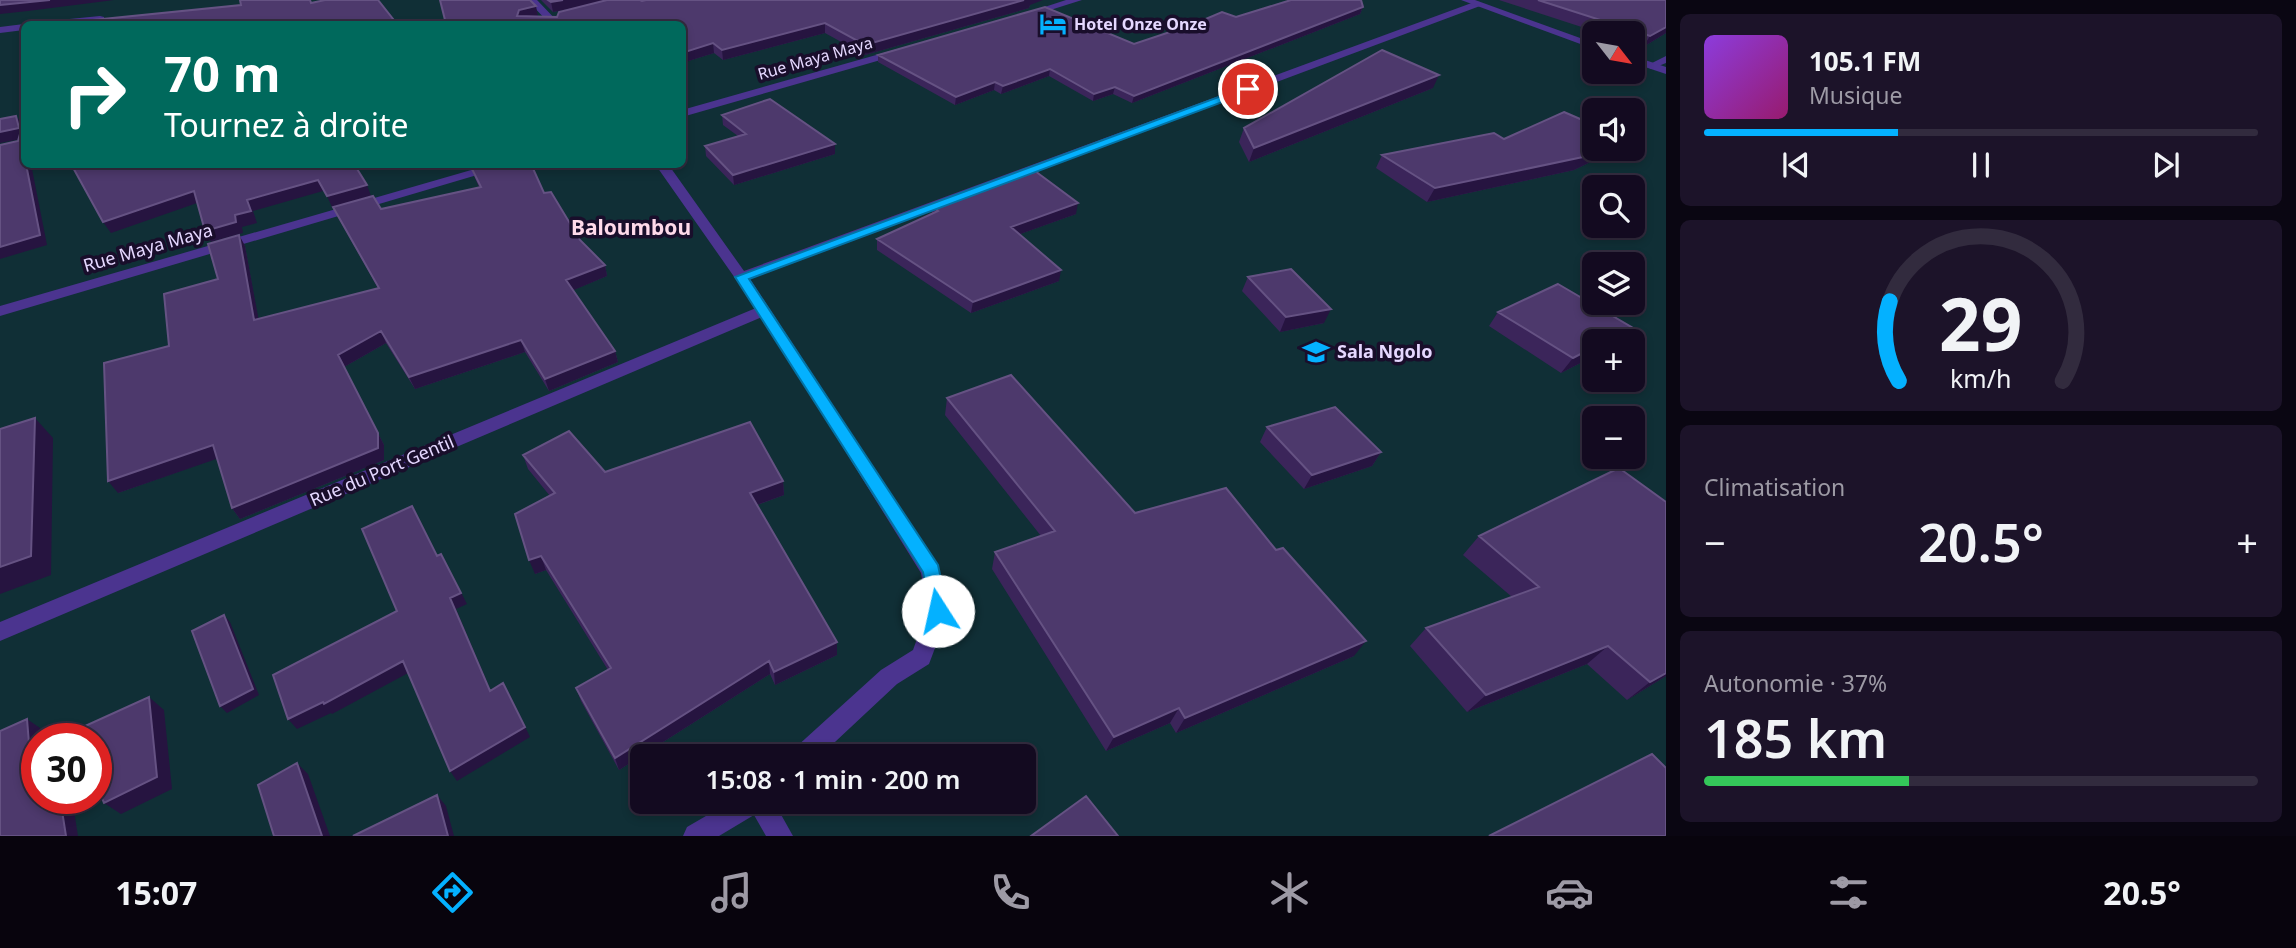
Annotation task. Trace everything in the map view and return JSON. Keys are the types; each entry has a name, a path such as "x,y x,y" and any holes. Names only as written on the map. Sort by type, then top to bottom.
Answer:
{"street":[{"path":"532,0 552,21"},
{"path":"1012,19 1077,0"},
{"path":"741,277 1471,2 1582,42"},
{"path":"555,21 564,16"},
{"path":"80,21 100,19"},
{"path":"0,30 21,27"},
{"name":"Rue Maya Maya","path":"686,113 919,46"},
{"path":"1651,66 1666,58"},
{"path":"1645,64 1666,71"},
{"name":"Rue Maya Maya","path":"0,311 494,168"},
{"path":"664,168 765,310 932,571 938,611 921,657 889,677 816,744"},
{"name":"Rue du Port Gentil","path":"0,632 765,310"},
{"path":"696,836 732,814"},
{"path":"767,814 780,836"}],"green space":[{"path":"0,0 1666,0 1666,836 0,836"}],"building":[{"path":"0,0 50,0 0,5"},
{"path":"240,0 310,0 311,3 325,0 378,0 395,21 92,21 241,5"},
{"path":"440,0 530,0 536,6 519,10 517,16 557,17 559,12 607,0 1024,0 865,45 825,23 722,50 713,43 686,52 686,21 445,21"},
{"path":"1291,0 1361,0 1363,7 1134,96 1115,87 1094,94 1050,69 1003,86 995,82 956,97 878,55 1045,7 1134,44 1222,12 1236,17"},
{"path":"1538,0 1666,0 1666,27 1650,36 1645,34 1645,21 1603,21"},
{"path":"1382,50 1439,75 1254,148 1244,128"},
{"path":"770,99 835,144 733,175 705,146 746,134 722,115"},
{"path":"1564,112 1582,120 1582,157 1435,188 1382,155 1494,133 1504,139"},
{"path":"16,116 19,128 0,132 0,119"},
{"path":"20,134 21,168 27,168 40,235 0,247 0,145 18,141"},
{"path":"73,168 356,168 367,185 327,196 318,180 247,200 251,211 235,215 236,222 205,231 194,191 103,222"},
{"path":"472,168 533,168 544,193 551,192 580,240 605,265 566,280 615,351 545,379 521,340 409,377 381,331 338,355 378,433 378,448 232,508 213,445 108,481 104,363 169,346 164,294 218,279 208,244 239,235 254,320 379,288 333,207 373,196 381,209 481,187"},
{"path":"1035,171 1078,203 1011,227 1061,270 973,302 877,239 938,211 932,206"},
{"path":"1291,269 1331,309 1286,317 1248,277"},
{"path":"1558,284 1582,298 1582,315 1611,315 1633,328 1582,329 1582,353 1573,358 1498,312"},
{"path":"1011,375 1135,513 1226,488 1276,550 1283,548 1366,641 1185,718 1179,708 1114,737 995,552 1055,531 947,398"},
{"path":"1335,407 1381,452 1312,475 1267,427"},
{"path":"35,418 31,556 0,567 0,429"},
{"path":"750,422 783,481 750,493 837,642 774,672 769,661 637,744 630,744 630,749 615,758 576,688 611,668 541,556 529,560 515,514 555,493 523,455 569,431 605,472"},
{"path":"1617,469 1666,502 1666,673 1650,682 1608,646 1486,695 1426,628 1539,587 1479,536"},
{"path":"412,506 437,556 441,554 461,593 450,598 490,691 503,683 525,727 450,771 403,661 324,704 323,702 288,719 273,675 397,611 362,529"},
{"path":"224,615 253,689 220,706 192,631"},
{"path":"149,697 157,777 112,799 112,723 92,723"},
{"path":"27,719 27,723 21,723 21,814 63,814 66,836 0,836 0,731"},
{"path":"1652,754 1666,768 1666,836 1489,836"},
{"path":"297,763 322,836 274,836 258,785"},
{"path":"437,795 448,836 353,836"},
{"path":"1086,796 1118,836 1031,836"}],"place":[{"name":"Hotel Onze Onze","path":"1053,24"},
{"name":"Sala Ngolo","path":"1316,352"}],"district":[{"name":"Baloumbou","path":"631,228"}],"route":[{"path":"938,611 932,571 765,310 741,277 1248,89"}]}
